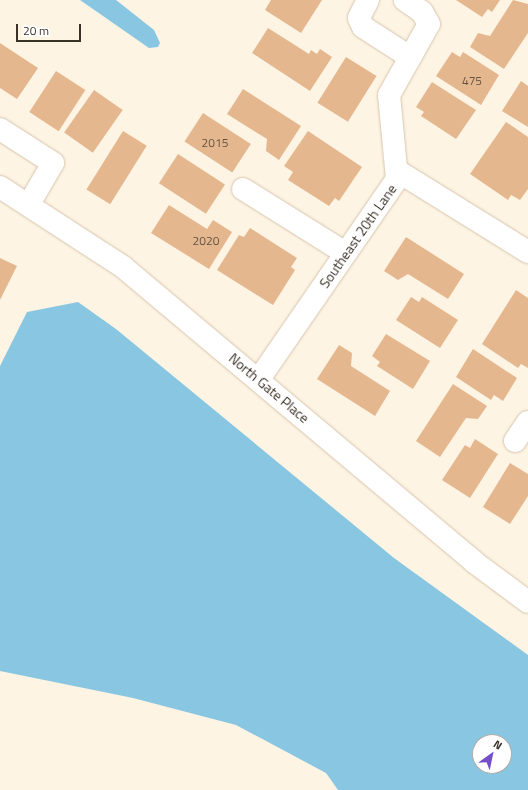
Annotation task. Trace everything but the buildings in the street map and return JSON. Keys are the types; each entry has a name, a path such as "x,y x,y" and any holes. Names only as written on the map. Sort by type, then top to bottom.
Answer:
{"street":[{"path":"368,0 359,18 363,27 410,57"},
{"name":"Southeast 20th Lane","path":"259,379 300,324 344,252 388,196 398,172 388,103 392,86 429,24 422,12 405,0"},
{"path":"0,129 54,163 29,204"},
{"path":"398,172 526,247"},
{"name":"North Gate Place","path":"0,187 29,204 123,267 259,379 474,562 528,602"},
{"path":"243,188 344,252"},
{"path":"516,441 528,422"}],"water":[{"path":"80,0 116,0 154,30 160,43 158,47 149,48"},
{"path":"78,302 116,329 394,558 528,655 528,790 338,790 326,773 236,725 133,698 0,671 0,366 27,312"}]}
